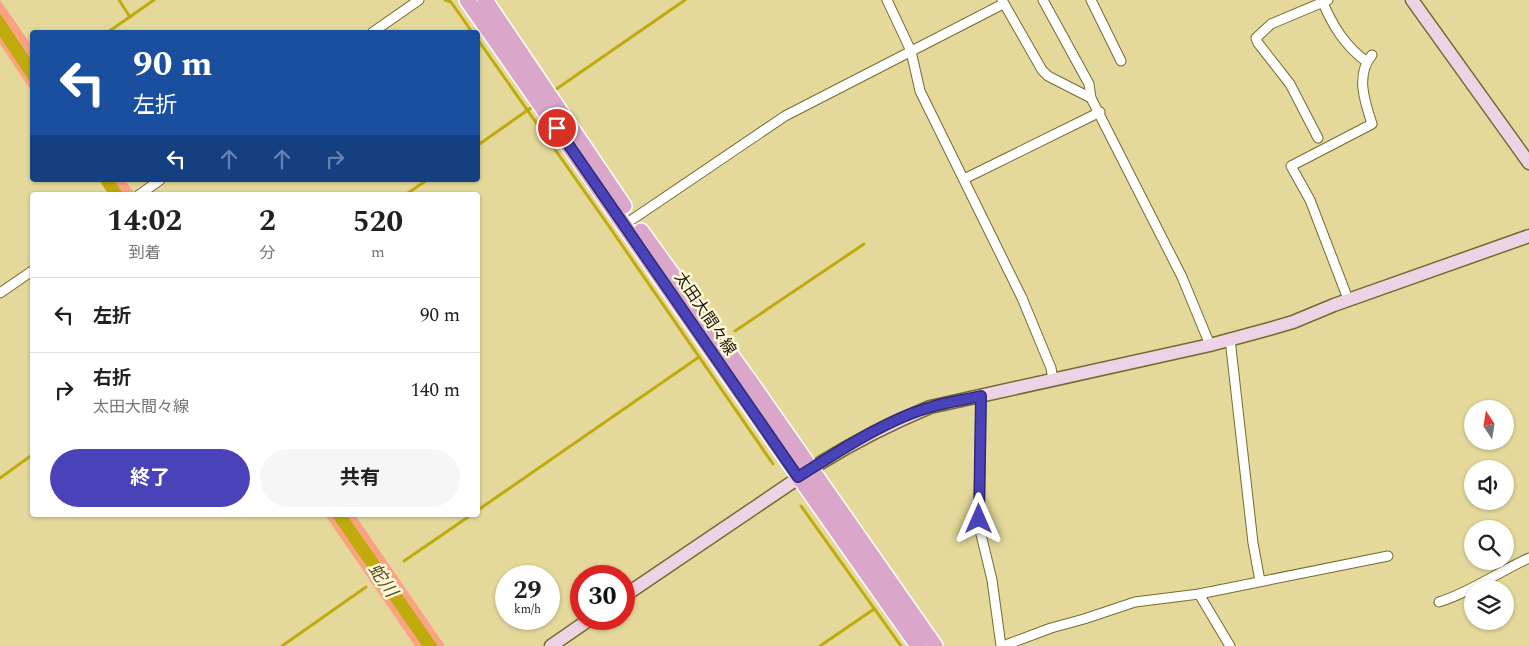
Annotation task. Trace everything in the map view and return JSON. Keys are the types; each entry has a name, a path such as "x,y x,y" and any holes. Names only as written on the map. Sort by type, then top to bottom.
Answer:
{"main road":[{"name":"太田大間々線","path":"467,0 625,225 798,477 918,646"},
{"name":"太田大間々線","path":"484,0 633,219 749,380 935,646"}],"street":[{"path":"376,30 419,0"},
{"path":"887,0 911,51 920,90 1022,298 1051,368 1053,380"},
{"path":"1043,0 1088,84 1092,98 1182,277 1210,344"},
{"path":"1091,0 1121,61"},
{"path":"1412,0 1529,163"},
{"path":"1318,138 1290,84 1256,38 1271,24 1326,1 1333,26 1345,42 1369,58 1365,67 1363,95 1372,124 1291,166 1310,200 1348,299"},
{"path":"633,219 784,116 1002,2 1042,70 1048,76 1092,98"},
{"path":"964,179 1100,112"},
{"path":"143,192 157,182"},
{"path":"635,588 798,477 846,447 897,421 930,407 1210,344 1293,322 1348,299 1529,236"},
{"path":"0,293 30,272"},
{"path":"1230,339 1253,543 1260,581"},
{"path":"981,396 979,526 992,580 1002,646 1051,628 1135,602 1199,594 1388,556"},
{"path":"1439,602 1460,596 1501,571 1529,558"},
{"path":"1199,594 1230,646"},
{"path":"551,646 574,630"}],"shaded area":[{"path":"0,0 30,43 30,58 0,13"},
{"path":"0,37 30,82 30,89 0,44"},
{"path":"115,182 126,182 133,192 122,192"},
{"path":"326,517 332,517 422,646 415,646"},
{"path":"348,517 356,517 445,646 438,646"}],"water":[{"path":"0,13 30,58 30,82 0,37"},
{"path":"100,182 115,182 122,192 107,192"},
{"name":"蛇川","path":"332,517 348,517 438,646 422,646"}],"waterway":[{"path":"119,0 130,17"},
{"path":"111,30 154,0"},
{"path":"445,0 451,2 471,30"},
{"path":"552,92 685,0"},
{"path":"480,43 773,464"},
{"path":"480,144 535,105"},
{"path":"409,192 424,182"},
{"path":"735,331 864,244"},
{"path":"480,509 699,357"},
{"path":"0,478 30,456"},
{"path":"801,506 901,646"},
{"path":"404,561 468,517"},
{"name":"蛇川","path":"282,646 366,587"},
{"path":"820,646 874,609"}],"route":[{"path":"557,128 798,477 846,447 897,421 930,407 981,396 979,519"}]}
